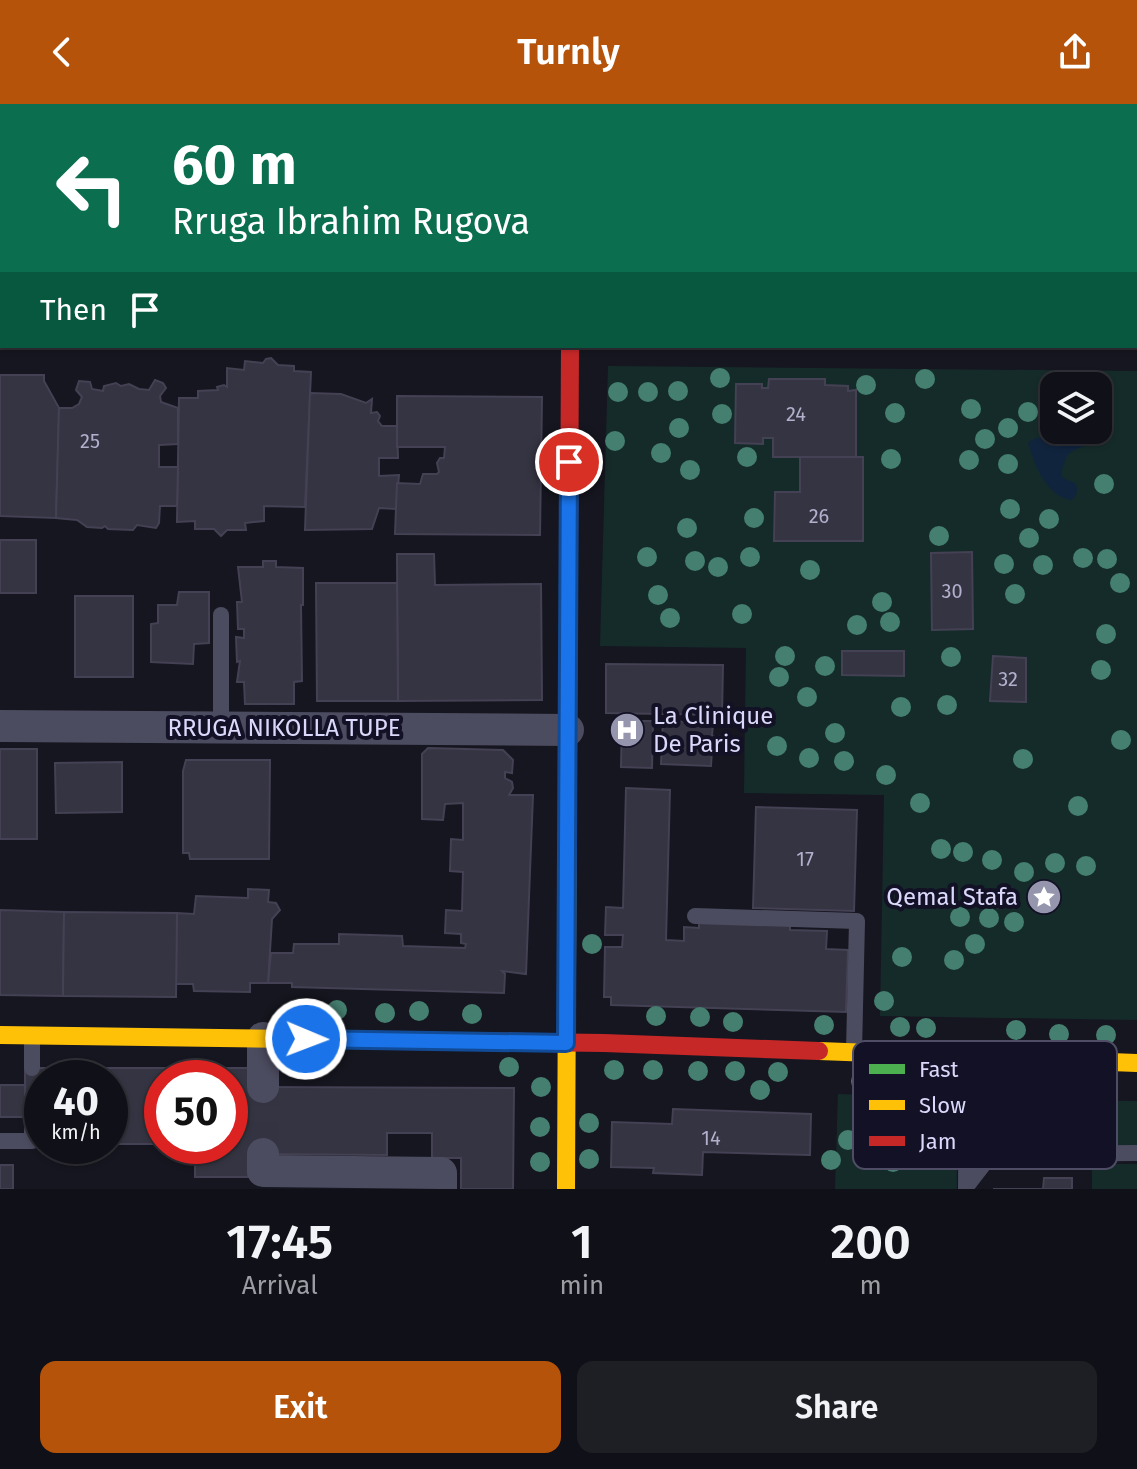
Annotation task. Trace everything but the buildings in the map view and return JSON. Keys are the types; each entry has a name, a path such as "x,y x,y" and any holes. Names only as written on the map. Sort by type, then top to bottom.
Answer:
{"main road":[{"path":"566,1189 570,348"},
{"path":"0,1035 566,1043 853,1053"},
{"path":"1117,1062 1137,1063"}],"street":[{"name":"RRUGA NIKOLLA TUPE","path":"0,726 568,730"},
{"path":"263,1038 263,1087"},
{"path":"263,1154 263,1171 392,1181 441,1173 441,1189"}],"lane":[{"path":"221,615 221,727"},
{"path":"695,916 857,921 854,1041"},
{"path":"32,1036 32,1060"},
{"path":"0,1141 24,1141"},
{"path":"1117,1153 1137,1153"},
{"path":"966,1188 980,1169"}],"green space":[{"path":"608,366 1137,371 1137,1020 880,1016 884,795 744,793 746,648 600,646"},
{"path":"838,1094 853,1095 853,1169 957,1169 957,1189 835,1189"},
{"path":"1117,1101 1137,1101 1137,1147 1117,1147"},
{"path":"1117,1164 1137,1164 1137,1189 1092,1189 1092,1169 1117,1169"}],"water":[{"path":"1040,438 1040,444 1092,444 1073,450 1065,460 1061,474 1077,487 1076,495 1071,500 1048,486 1028,443"}],"tunnel":[{"path":"263,1087 263,1154"}],"traffic: slow":[{"path":"566,1189 568,752"},
{"path":"0,1035 444,1041"},
{"path":"819,1051 853,1052"},
{"path":"1117,1062 1137,1063"}],"traffic: jam":[{"path":"568,752 570,348"},
{"path":"444,1041 819,1051"}],"place":[{"name":"La Clinique De Paris","path":"627,730"},
{"name":"Qemal Stafa","path":"1044,897"}],"route":[{"path":"306,1039 566,1043 569,462"}]}
